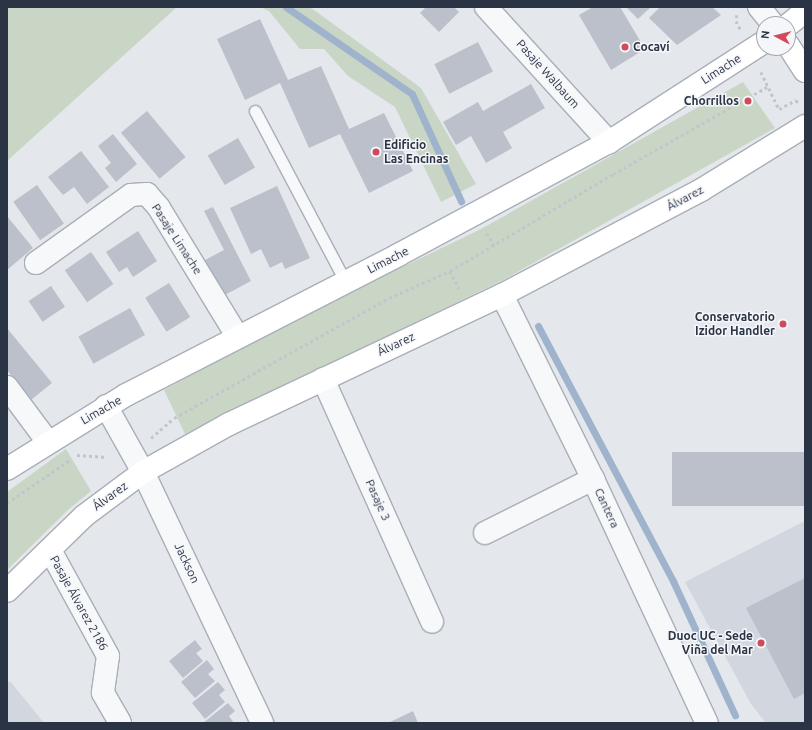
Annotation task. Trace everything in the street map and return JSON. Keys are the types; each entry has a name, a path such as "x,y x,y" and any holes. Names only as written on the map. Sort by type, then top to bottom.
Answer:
{"main road":[{"path":"796,18 805,11"},
{"name":"Limache","path":"7,469 106,406 609,142 756,47"},
{"path":"795,56 805,71"},
{"name":"Álvarez","path":"7,591 84,516 143,472 229,424 502,295 701,190 805,126"}],"street":[{"name":"Pasaje Walbaum","path":"486,7 526,48 609,142"},
{"path":"759,7 766,16"},
{"name":"Pasaje Limache","path":"36,263 131,195 147,194 159,208 237,336"},
{"name":"Cantera","path":"502,295 593,479 707,723"},
{"name":"Pasaje 3","path":"323,379 432,622"},
{"path":"7,386 48,442"},
{"name":"Jackson","path":"106,406 143,472 262,723"},
{"path":"485,533 593,479"},
{"name":"Pasaje Álvarez 2186","path":"50,550 108,656 103,693 120,723"}],"lane":[{"path":"256,111 345,281"}],"path":[{"path":"7,503 77,455 118,458 144,444 174,418 389,298 450,271 613,174 767,87"}],"shaded area":[{"name":"Duoc UC - Sede Viña del Mar","path":"805,521 805,723 766,723 751,704 685,582"},
{"path":"10,681 44,723 7,723 7,684"}],"green space":[{"path":"7,7 177,7 7,161"},
{"path":"260,7 310,7 421,88 476,184 441,202 395,107 348,76 324,49 300,49 269,11"},
{"path":"743,82 775,128 503,280 185,434 164,390 299,317 481,229"},
{"path":"66,449 91,491 69,509 7,570 7,492"}],"building":[{"path":"426,7 454,7 459,12 439,32 420,13"},
{"path":"593,7 620,7 645,49 611,70 579,15"},
{"path":"626,7 651,7 638,19"},
{"path":"660,7 712,7 721,15 677,45 649,18"},
{"path":"260,19 288,80 321,66 349,129 384,113 413,171 369,193 340,134 309,148 280,83 245,100 217,39"},
{"path":"478,42 493,71 449,94 434,64"},
{"path":"531,84 545,108 503,132 512,148 486,163 471,136 456,145 443,122 478,102 483,111"},
{"path":"147,111 186,157 160,179 121,133"},
{"path":"113,134 137,164 116,182 105,168 111,163 98,146"},
{"path":"238,138 255,167 225,185 208,156"},
{"path":"81,151 109,187 87,204 74,187 63,195 48,177"},
{"path":"37,185 64,224 40,240 13,202"},
{"path":"277,186 310,258 285,269 282,262 270,268 261,249 251,254 230,208"},
{"path":"213,207 251,281 223,296 205,260 224,250 204,211"},
{"path":"7,216 33,248 7,270"},
{"path":"138,231 157,261 133,277 127,267 119,272 106,252"},
{"path":"91,252 113,284 87,302 65,270"},
{"path":"169,283 190,317 166,332 145,298"},
{"path":"51,286 65,307 43,322 29,301"},
{"path":"130,308 145,335 93,364 78,337"},
{"path":"7,328 52,383 31,400 7,370"},
{"path":"672,452 805,452 805,506 672,506"},
{"path":"805,578 805,693 794,699 746,608"},
{"path":"195,640 202,649 196,653 203,661 183,678 169,661"},
{"path":"207,660 214,669 208,674 215,681 195,698 181,682"},
{"path":"218,682 225,690 219,695 225,702 205,719 192,703"},
{"path":"228,703 235,711 229,716 234,723 203,723"},
{"path":"413,711 418,723 388,723"}],"waterway":[{"path":"286,7 412,94 461,201"},
{"path":"538,326 673,581 735,715"}],"place":[{"name":"Cocaví","path":"625,47"},
{"name":"Chorrillos","path":"748,101"},
{"name":"Edificio Las Encinas","path":"376,152"},
{"name":"Conservatorio Izidor Handler","path":"783,324"},
{"name":"Duoc UC - Sede Viña del Mar","path":"761,643"}]}
